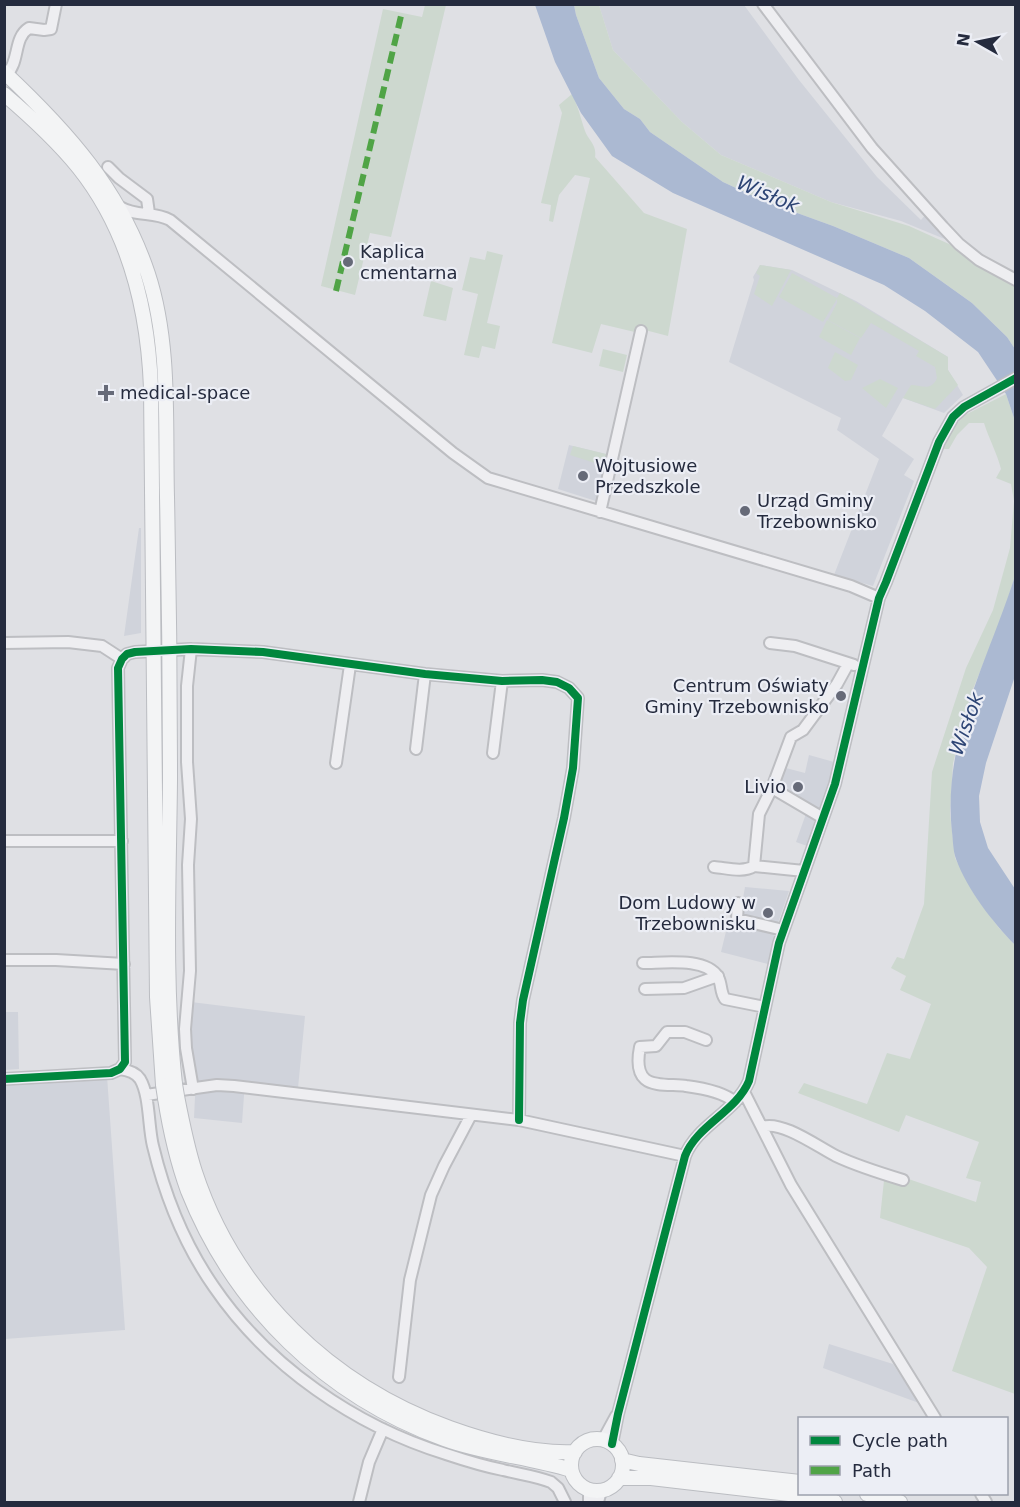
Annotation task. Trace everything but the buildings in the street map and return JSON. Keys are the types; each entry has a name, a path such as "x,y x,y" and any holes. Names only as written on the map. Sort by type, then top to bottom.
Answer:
{"main road":[{"path":"5,75 34,100 78,148 98,172 120,207 148,275 162,347 168,534 170,1091 195,1172 222,1233 256,1287 309,1346 348,1377 421,1417 464,1433 533,1449 574,1452"},
{"path":"4,94 45,130 80,169 111,220 128,258 138,291 150,357 157,997 179,1163 188,1189 211,1241 247,1296 284,1339 307,1360 360,1400 421,1430 486,1452 572,1470"},
{"path":"587,1441 608,1442 620,1454 623,1466 615,1484 594,1497 577,1482 572,1470 574,1452 587,1441"},
{"path":"622,1460 798,1482"},
{"path":"619,1478 651,1478 789,1494 835,1503"},
{"path":"870,1495 890,1501"}],"street":[{"path":"5,75 14,65 23,33 30,28 44,30 51,28 57,4"},
{"path":"762,4 872,148 941,225 979,260 1016,280"},
{"path":"108,167 147,198 144,213"},
{"path":"120,207 165,217 186,232 479,473 494,480 851,586 879,598"},
{"path":"111,220 120,224 144,213"},
{"path":"600,512 641,331"},
{"path":"608,1442 618,1414 685,1156 695,1141 744,1092 753,1065 783,930 835,784 879,598 945,430 958,411 1016,378"},
{"path":"4,643 68,642 102,646 122,658"},
{"path":"771,642 795,646 863,668"},
{"path":"191,649 187,686 187,762 191,819 188,865 190,971 185,1029 193,1089"},
{"path":"120,1069 126,1059 118,668 122,658 128,654 154,650 263,652 425,674 502,681 558,682 569,688 578,698 573,768 520,1023 519,1119"},
{"path":"336,763 350,664"},
{"path":"754,866 759,814 772,788 791,737 803,730 837,684 848,664"},
{"path":"416,749 425,674"},
{"path":"493,753 502,681"},
{"path":"837,684 858,689"},
{"path":"772,788 823,818"},
{"path":"4,841 122,841"},
{"path":"714,867 740,870 754,866 804,871"},
{"path":"738,903 737,919 783,930"},
{"path":"4,960 124,964"},
{"path":"643,963 696,964 707,967 718,976 725,999 765,1007"},
{"path":"645,989 684,988 710,981 718,976"},
{"path":"706,1040 685,1032 667,1032 656,1046 640,1047 641,1074 648,1081 695,1088 735,1102"},
{"path":"4,1079 111,1073 120,1069 128,1070 139,1077 146,1095 148,1124 163,1185 177,1222 213,1287 262,1345 286,1366 335,1401 383,1429 443,1454 551,1482 558,1488 565,1503"},
{"path":"146,1095 234,1086 519,1119 685,1156"},
{"path":"744,1092 797,1195 934,1417"},
{"path":"399,1377 403,1359 410,1280 431,1196 471,1115"},
{"path":"762,1127 772,1126 791,1132 835,1156 903,1180"},
{"path":"359,1503 369,1462 383,1429"}],"shaded area":[{"path":"425,5 446,5 391,237 370,233 355,295 321,286 383,9 422,17"},
{"path":"574,5 599,5 613,50 682,122 721,155 831,202 909,226 949,244 1015,285 1015,349 1007,337 972,303 909,258 833,226 764,201 723,182 650,132 640,119 624,109 599,78"},
{"path":"599,5 744,5 799,80 877,177 921,220 926,214 947,240 901,221 831,202 721,155 682,122 613,50"},
{"path":"572,94 585,131 594,146 595,157 644,213 687,229 668,336 645,330 639,333 601,324 592,353 552,343 590,178 575,175 559,195 553,222 549,221 551,205 541,203 562,113 559,105"},
{"path":"487,251 503,255 487,323 500,326 495,349 482,346 479,358 464,355 478,294 462,290 470,257 485,260"},
{"path":"760,265 792,270 856,301 948,357 948,370 963,395 944,413 903,398 882,436 914,459 904,475 914,481 873,586 834,575 879,459 837,430 841,418 729,362 753,277"},
{"path":"760,265 791,270 772,306 754,294 760,276 756,273"},
{"path":"792,273 837,298 840,293 948,357 948,370 958,385 935,409 903,398 911,385 926,387 932,385 937,378 935,367 916,356 919,351 871,323 861,338 828,320 837,299 823,322 779,297"},
{"path":"431,281 453,288 446,321 423,316"},
{"path":"827,320 860,338 851,355 819,337"},
{"path":"603,349 627,355 623,372 599,366"},
{"path":"835,352 858,365 851,380 845,381 828,368"},
{"path":"880,379 898,388 886,408 862,388"},
{"path":"1006,394 1015,421 1015,576 1001,620 971,694 953,763 950,813 955,858 974,894 999,928 1015,945 1015,1394 952,1371 987,1267 969,1248 880,1218 885,1171 976,1202 981,1182 966,1178 979,1142 906,1115 899,1132 798,1093 804,1083 867,1104 887,1053 910,1059 931,1004 900,990 906,976 891,968 897,957 904,959 924,904 932,772 966,668 993,610 1010,548 1014,501 1011,484 996,478 1001,469 984,423 969,423 957,435 949,449 942,449 950,431 965,415"},
{"name":"Wojtusiowe Przedszkole","path":"569,445 606,454 608,462 599,502 558,489"},
{"path":"573,446 606,454 607,467 570,455"},
{"path":"139,528 141,528 141,633 124,636"},
{"path":"809,755 834,762 807,846 796,842 808,808 778,785 782,767 805,773"},
{"path":"745,887 789,891 777,926 768,964 721,952 730,915 740,916"},
{"path":"191,1002 305,1016 298,1088 245,1082 242,1123 194,1118 196,1076 189,1046"},
{"path":"5,1012 18,1012 19,1069 5,1070"},
{"path":"107,1076 125,1330 5,1339 5,1083"},
{"path":"829,1344 893,1364 919,1403 823,1368"}],"water":[{"path":"535,5 574,5 599,78 624,109 640,119 650,132 723,182 764,201 833,226 909,258 972,303 1007,337 1015,349 1015,421 1006,394 978,352 925,311 884,285 673,193 612,156 581,113 555,62"},
{"name":"Wisłok","path":"1015,576 1015,676 986,763 979,796 980,822 988,848 1015,889 1015,945 981,905 961,871 954,849 951,798 960,733"}],"marked path":[{"path":"336,291 401,16"}],"cycle path":[{"path":"612,1444 685,1156 698,1136 735,1101 749,1081 779,943 835,784 879,598 939,442 953,417 964,407 1016,378"},
{"path":"4,1079 111,1073 120,1069 125,1062 118,668 122,659 127,654 135,652 191,649 263,652 425,674 502,681 557,682 569,688 578,698 573,768 564,818 523,1000 520,1023 519,1120"}],"place":[{"name":"Kaplica cmentarna","path":"348,262"},
{"name":"medical-space","path":"106,393"},
{"name":"Wojtusiowe Przedszkole","path":"583,476"},
{"name":"Urząd Gminy Trzebownisko","path":"745,511"},
{"name":"Centrum Oświaty Gminy Trzebownisko","path":"841,696"},
{"name":"Livio","path":"798,787"},
{"name":"Dom Ludowy w Trzebownisku","path":"768,913"}]}
